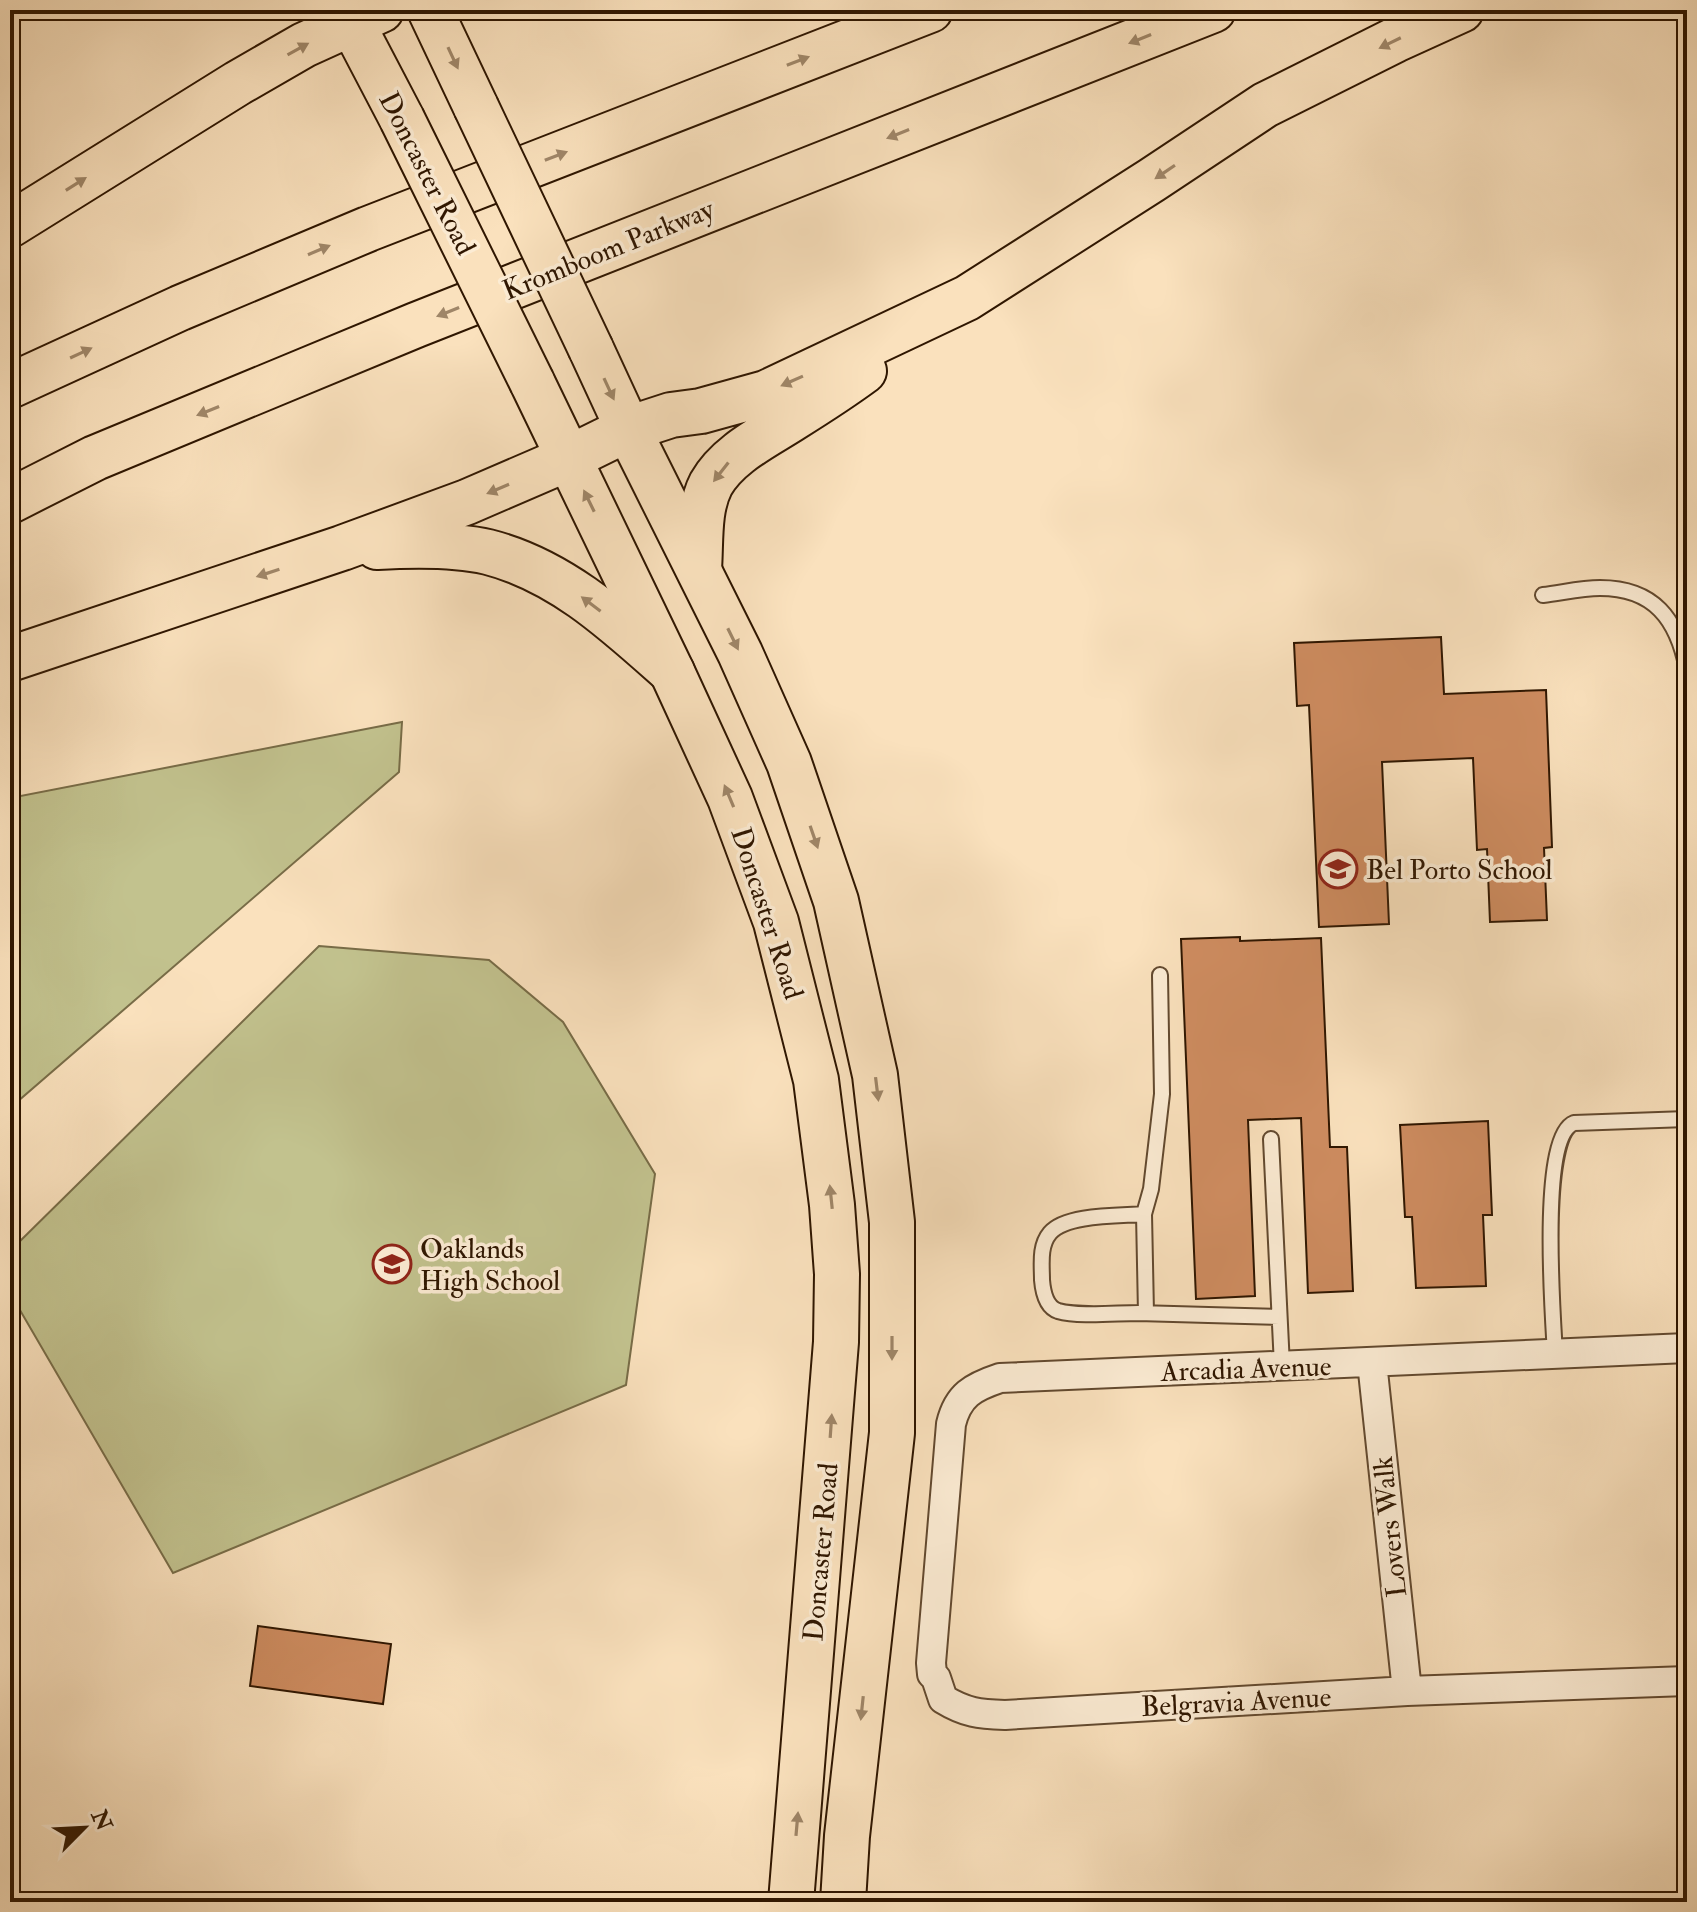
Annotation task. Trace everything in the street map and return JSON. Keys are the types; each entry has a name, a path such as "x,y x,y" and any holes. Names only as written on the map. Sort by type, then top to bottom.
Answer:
{"main road":[{"name":"Doncaster Road","path":"430,10 628,429 740,653 789,763 836,901 875,1075 892,1222 892,1433 847,1836 843,1902"},
{"path":"10,386 180,308 368,229 930,10"},
{"name":"Kromboom Parkway","path":"10,501 95,458 416,325 1213,10"},
{"path":"699,569 704,506 712,484 728,462 749,446 839,390 967,298 1265,105 1461,10"},
{"name":"Doncaster Road","path":"359,14 402,119 569,458 730,798 776,922 816,1080 832,1205 837,1274 836,1356 791,1902"},
{"path":"10,225 238,83 359,14"},
{"path":"10,659 342,548 467,502 628,429 671,415 701,411 766,393 967,298"},
{"path":"342,548 444,547 486,552 531,567 607,615 672,672"}],"street":[{"name":"Arcadia Avenue","path":"941,1547 954,1411 970,1391 1000,1378 1687,1348"},
{"name":"Lovers Walk","path":"1372,1362 1407,1691"},
{"name":"Belgravia Avenue","path":"941,1547 932,1674 943,1699 972,1713 1005,1715 1407,1691 1687,1681"}],"lane":[{"path":"1543,595 1599,588 1631,591 1648,598 1669,618 1687,669"},
{"path":"1146,1313 1144,1214 1151,1189 1162,1094 1160,975"},
{"path":"1555,1354 1551,1248 1553,1169 1562,1134 1566,1127 1574,1123 1687,1119"},
{"path":"1271,1139 1282,1366"},
{"path":"1144,1214 1077,1220 1060,1224 1050,1233 1042,1255 1042,1270 1044,1295 1051,1307 1059,1311 1085,1313 1279,1317"}],"green space":[{"path":"402,722 399,772 10,1108 10,798"},
{"path":"319,946 489,960 563,1022 655,1174 626,1385 173,1573 10,1293 10,1251"}],"building":[{"path":"1441,637 1444,694 1546,690 1552,847 1544,848 1547,920 1490,922 1487,849 1477,850 1473,758 1382,762 1389,924 1319,927 1309,705 1297,706 1294,643"},
{"path":"1240,937 1240,941 1321,938 1330,1147 1347,1147 1353,1291 1308,1293 1301,1118 1248,1120 1255,1296 1196,1299 1181,939"},
{"path":"1488,1121 1492,1215 1483,1215 1486,1286 1416,1288 1412,1217 1405,1217 1400,1125"},
{"path":"258,1626 391,1644 383,1704 250,1686"}],"place":[{"name":"Bel Porto School","path":"1338,869"},
{"name":"Oaklands High School","path":"392,1264"}]}
